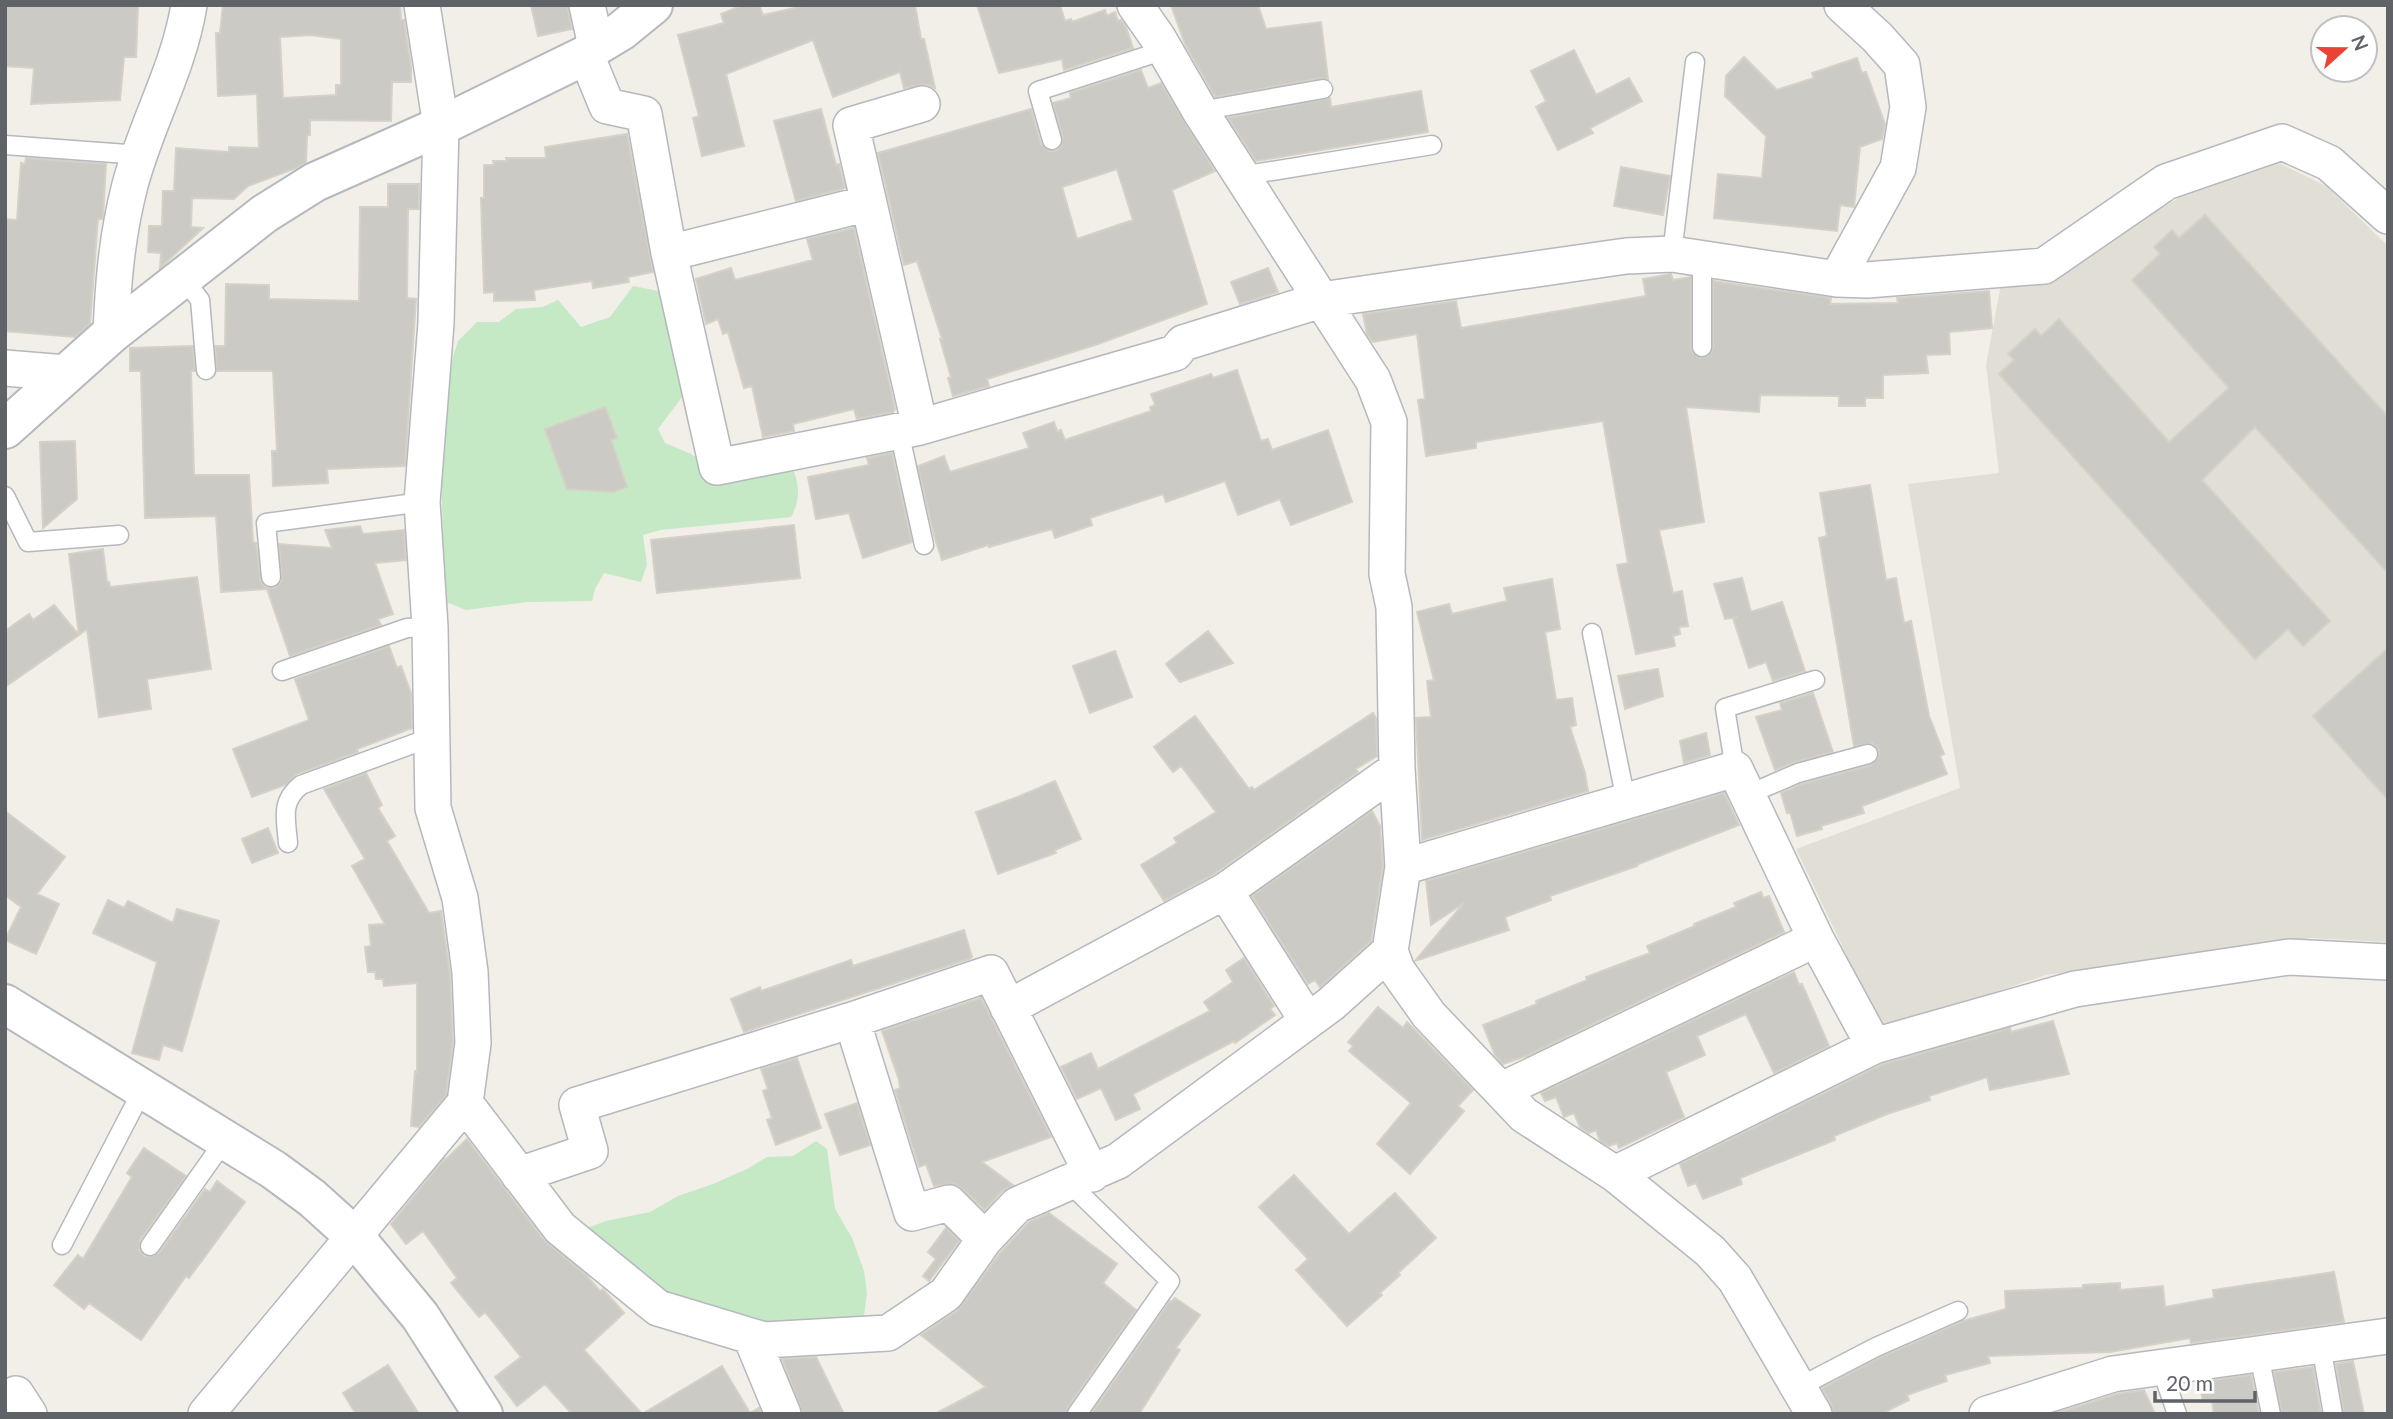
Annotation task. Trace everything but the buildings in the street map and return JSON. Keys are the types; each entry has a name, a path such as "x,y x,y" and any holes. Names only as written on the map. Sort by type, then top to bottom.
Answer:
{"street":[{"path":"111,334 114,266 130,183 184,32 189,5"},
{"path":"206,1414 465,1103 473,1043 470,972 460,898 433,808 430,627 422,502 436,323 442,126 422,5"},
{"path":"587,5 591,50 607,106 644,114 669,253 717,467 910,429 1175,353 1183,343 1321,300 1626,256 1687,256 1837,279 1867,280 2044,266 2166,182 2282,142 2329,163 2388,216"},
{"path":"5,429 111,334 264,214 315,182 442,126 591,50 621,32 653,5"},
{"path":"1135,5 1241,176 1373,380 1389,422 1387,575 1394,607 1397,769 1403,867 1390,951 1397,970 1429,1016 1524,1115 1615,1174 1710,1251 1735,1279 1806,1400"},
{"path":"1837,279 1898,168 1908,107 1902,65 1877,37 1842,5"},
{"path":"910,429 869,204 851,125 922,104"},
{"path":"669,253 869,204"},
{"path":"5,368 66,373"},
{"path":"1008,1008 1225,891 1397,769"},
{"path":"1403,867 1626,801 1741,782 1816,939 1874,1046"},
{"path":"1225,891 1307,1020"},
{"path":"1502,1090 1816,939"},
{"path":"465,1103 560,1228 658,1308 764,1340 888,1333 946,1294 985,1239 1017,1205 1118,1161 1331,1004 1390,951"},
{"path":"1615,1174 1874,1046 2075,989 2289,957 2388,962"},
{"path":"519,1175 590,1151 577,1105 991,974 1080,1178"},
{"path":"5,1004 274,1170 312,1198 353,1235 420,1316 483,1414"},
{"path":"852,1020 912,1213 949,1203 985,1239"},
{"path":"1987,1414 2024,1408 2113,1374 2388,1336"},
{"path":"751,1337 783,1414"}],"lane":[{"path":"1052,140 1038,91 1165,50"},
{"path":"1695,62 1687,256 1702,347"},
{"path":"1200,111 1323,89"},
{"path":"5,145 141,155"},
{"path":"1241,176 1432,145"},
{"path":"183,278 200,300 206,370"},
{"path":"910,429 924,545"},
{"path":"5,496 28,542 119,535"},
{"path":"271,577 266,523 422,502"},
{"path":"282,671 407,628 430,627"},
{"path":"1592,633 1626,801"},
{"path":"1815,680 1725,708 1741,782 1798,773 1868,754"},
{"path":"288,843 286,805 289,794 301,785 432,737"},
{"path":"62,1245 143,1089"},
{"path":"150,1246 225,1140"},
{"path":"1077,1414 1170,1281 1080,1178"},
{"path":"1806,1400 1876,1347 1958,1311"},
{"path":"2321,1346 2333,1414"},
{"path":"2259,1355 2271,1414"},
{"path":"2161,1368 2177,1414"}],"shaded area":[{"path":"2279,163 2326,186 2388,246 2388,942 2311,938 2046,975 1909,1021 1879,1023 1796,849 1960,788 1908,484 1999,473 1986,365 2001,284 2119,233 2179,198"}],"green space":[{"path":"633,286 664,292 691,385 658,429 665,443 691,454 720,475 789,462 798,490 791,517 660,530 643,535 647,565 641,582 604,573 592,601 527,602 466,610 444,601 441,451 453,357 458,341 477,322 499,322 516,309 543,307 558,300 581,327 610,317"},
{"path":"816,1141 827,1149 835,1209 852,1238 864,1271 867,1293 863,1323 746,1326 660,1293 585,1229 606,1221 650,1212 678,1196 713,1184 767,1157 793,1156"}]}
